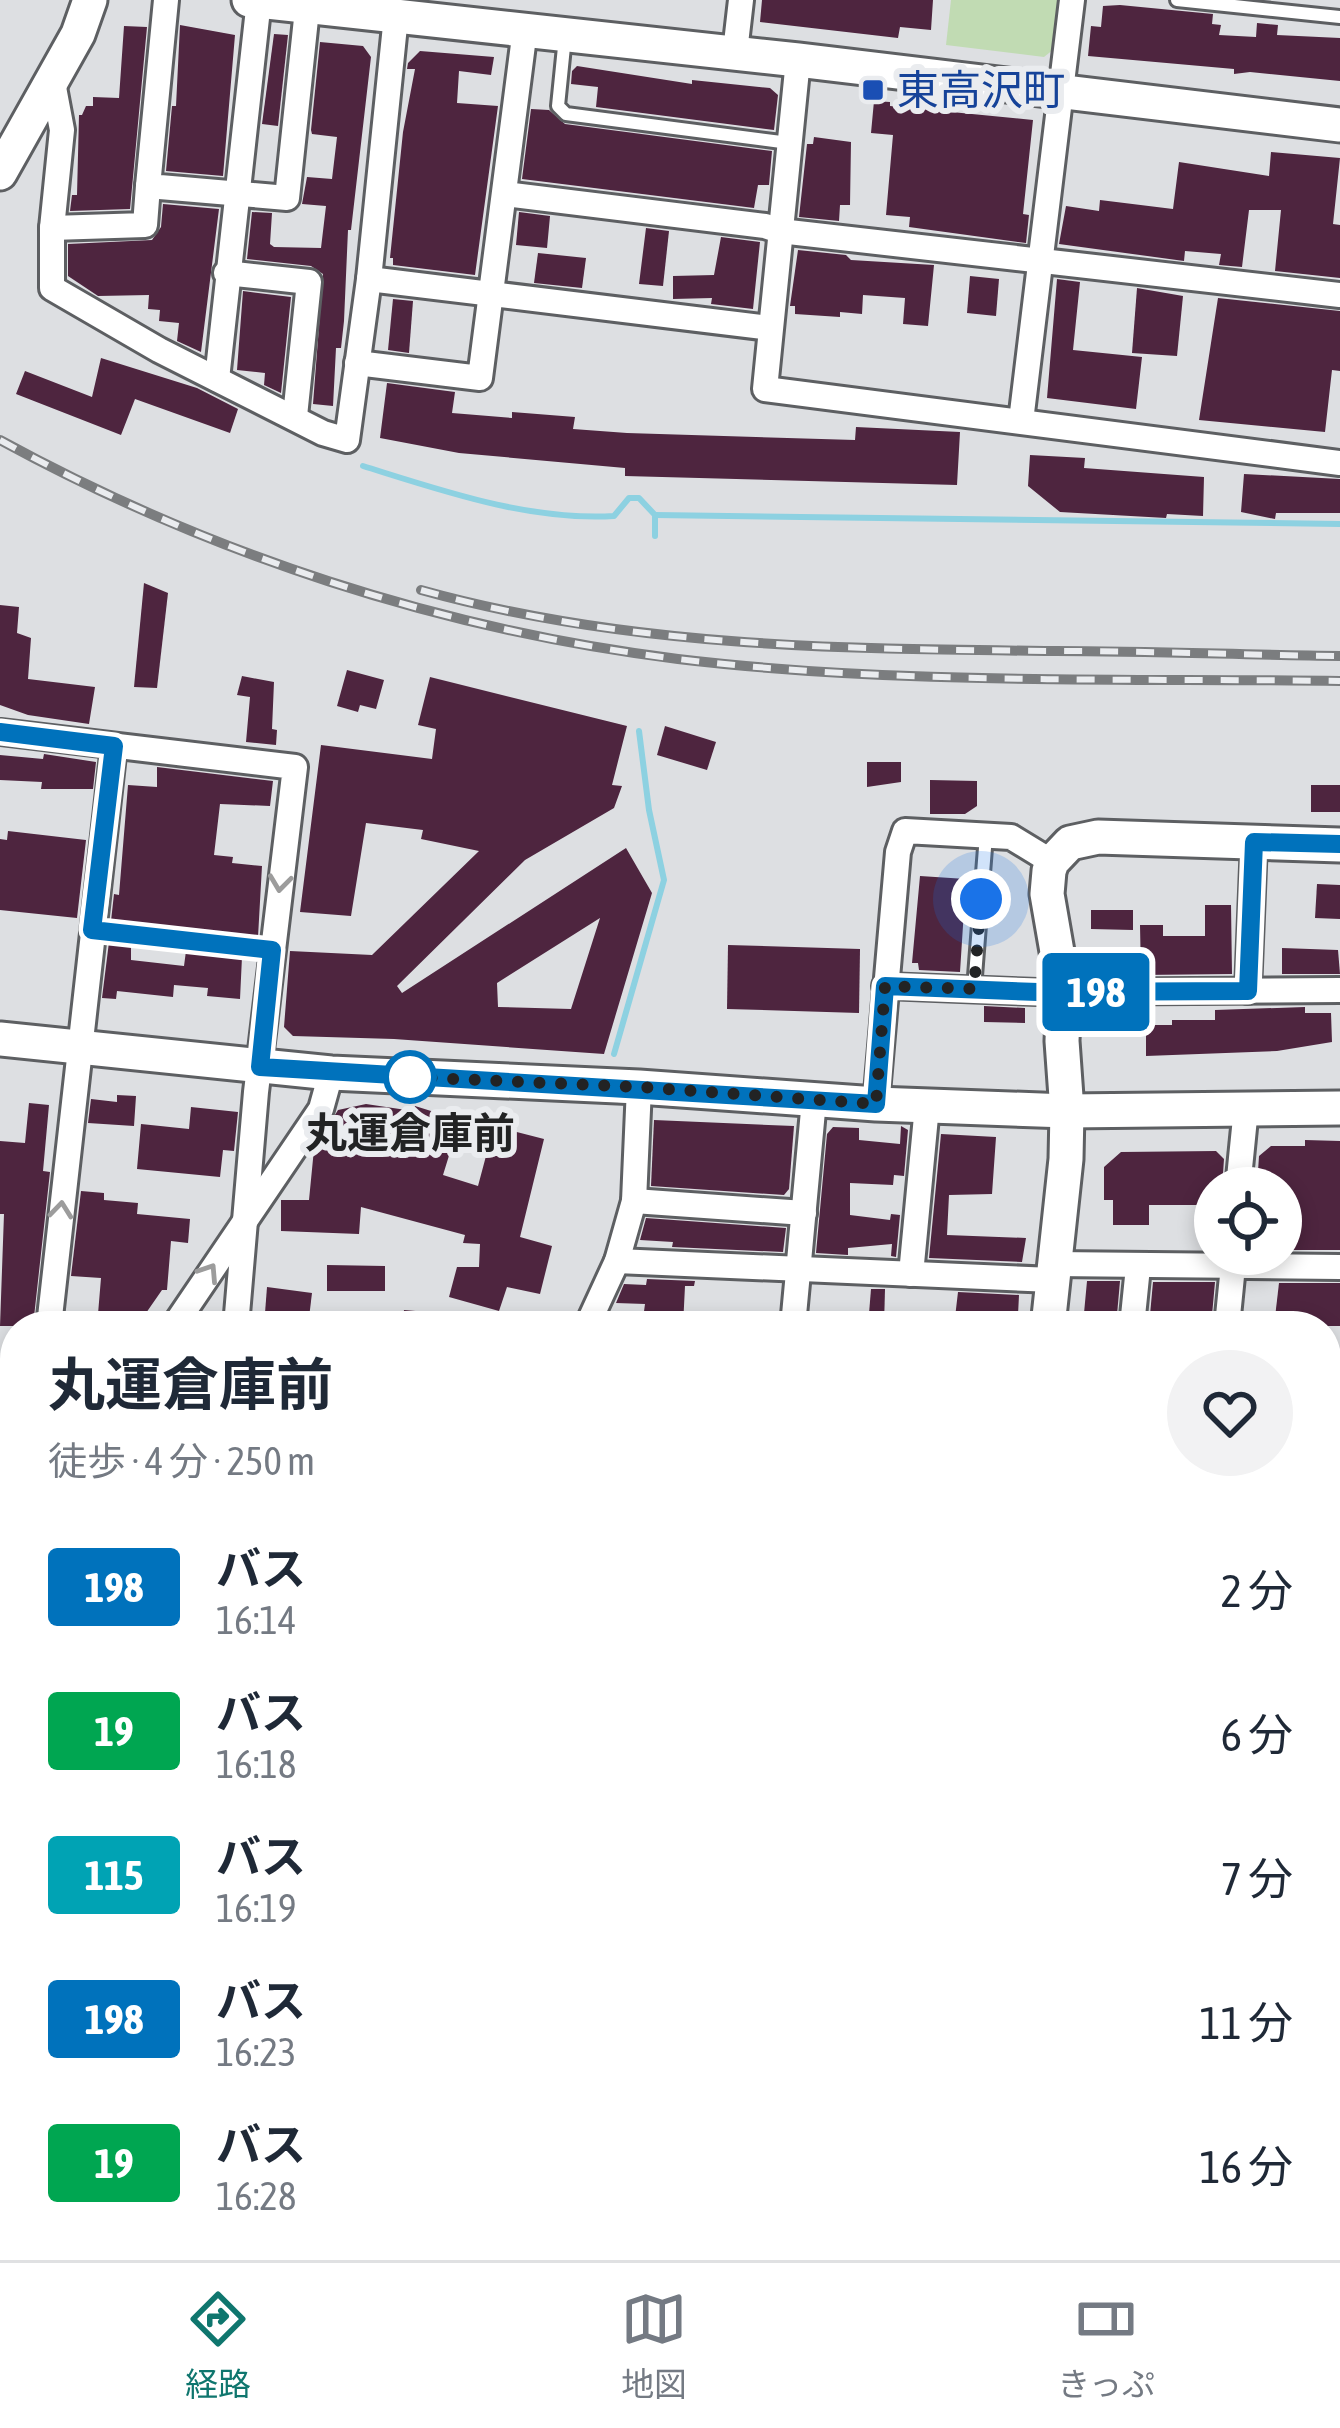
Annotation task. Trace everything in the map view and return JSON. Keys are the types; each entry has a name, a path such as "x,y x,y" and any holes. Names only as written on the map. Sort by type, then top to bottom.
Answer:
{"street":[{"path":"0,173 78,34 90,0"},
{"path":"52,228 145,225 166,0"},
{"path":"249,0 397,8 525,28 1340,125"},
{"path":"217,379 259,0"},
{"path":"735,52 741,0"},
{"path":"1021,422 1072,0"},
{"path":"148,186 287,199 308,3"},
{"path":"53,82 62,130 52,228 52,288 217,379 323,433 347,440 397,8"},
{"path":"357,362 480,377 525,28"},
{"path":"798,60 765,389 1340,463"},
{"path":"505,194 780,231 1340,295"},
{"path":"226,273 309,281 296,416"},
{"path":"369,280 770,328"},
{"path":"0,732 295,766 237,1311"},
{"path":"51,1311 114,746"},
{"path":"876,1104 898,852 905,831 1011,837 1052,862"},
{"path":"1050,1311 1067,1111 1064,992 1047,894 1052,862 1070,843 1098,837 1340,844"},
{"path":"1248,991 1254,842"},
{"path":"885,986 1064,992 1340,990"},
{"path":"0,1039 331,1073 876,1104 1067,1111 1340,1108"},
{"path":"185,1311 321,1109 331,1073"},
{"path":"594,1311 617,1261 634,1201 639,1087"},
{"path":"794,1311 814,1100"},
{"path":"911,1274 927,1106"},
{"path":"1240,1167 1246,1108"},
{"path":"634,1201 804,1213"},
{"path":"617,1261 911,1274 1194,1264"},
{"path":"1302,1266 1340,1268"},
{"path":"1134,1311 1138,1268"},
{"path":"1228,1311 1232,1275"}],"lane":[{"path":"1177,0 1340,17"},
{"path":"566,33 558,106 566,114 789,142"},
{"path":"974,989 986,835"},
{"path":"92,930 272,950"}],"green space":[{"path":"951,0 1059,0 1054,49 1044,57 946,45"}],"building":[{"path":"762,0 933,0 931,30 900,27 898,38 760,22"},
{"path":"1103,6 1213,14 1212,24 1221,25 1219,35 1256,37 1257,23 1278,25 1277,35 1340,38 1340,81 1088,56 1091,26 1101,27"},
{"path":"180,25 235,35 223,176 166,171 172,106 176,106"},
{"path":"124,26 147,27 130,209 70,211 72,195 77,195 79,115 86,106 93,106 93,97 119,98"},
{"path":"274,34 288,35 278,126 262,124"},
{"path":"320,42 363,46 371,57 348,230 344,321 341,348 336,348 333,406 313,404 323,274 311,266 247,259 252,212 272,213 270,244 274,247 321,248 326,206 302,204 307,177 332,179 337,137 312,134 311,130"},
{"path":"420,51 494,57 491,75 459,71 457,103 498,106 475,275 393,265 390,258 403,132 415,69 407,69"},
{"path":"577,66 692,84 692,80 770,88 778,95 774,130 596,107 598,87 571,84"},
{"path":"874,101 1033,120 1023,214 1029,215 1026,243 909,227 910,217 886,215 893,135 871,133"},
{"path":"531,109 549,110 565,124 772,151 769,185 758,185 754,208 522,179"},
{"path":"814,137 851,142 850,205 840,205 839,221 799,217 807,144 813,144"},
{"path":"1271,152 1340,158 1333,224 1340,225 1340,278 1275,271 1281,210 1249,210 1242,267 1219,265 1221,254 1185,251 1184,261 1059,244 1066,206 1099,211 1100,200 1173,209 1179,162 1269,176"},
{"path":"163,204 219,209 201,352 177,341 179,323 159,321 160,310 148,309 149,295 98,296 68,276 68,244 152,240 161,227"},
{"path":"519,212 550,216 547,248 516,245"},
{"path":"646,228 669,231 663,286 639,284"},
{"path":"721,237 760,242 753,309 711,304 712,298 673,299 673,276 714,275"},
{"path":"798,250 846,255 851,260 934,265 928,326 903,324 905,298 863,295 862,314 795,314 795,306 790,306"},
{"path":"538,253 586,258 582,288 534,283"},
{"path":"970,276 999,279 996,316 967,313"},
{"path":"1057,279 1080,282 1073,350 1142,357 1136,409 1047,398"},
{"path":"1137,288 1183,296 1177,356 1132,353"},
{"path":"243,291 291,297 281,393 264,385 265,373 237,370"},
{"path":"1218,298 1340,311 1340,371 1332,370 1325,432 1199,420"},
{"path":"393,299 413,301 409,353 388,350"},
{"path":"101,358 197,388 238,409 230,433 135,399 121,435 16,394 25,371 92,397"},
{"path":"387,383 455,392 452,413 575,417 573,429 855,440 856,427 960,432 957,485 625,476 625,468 459,453 380,438"},
{"path":"1030,455 1085,458 1084,468 1204,477 1203,516 1060,512 1028,486"},
{"path":"1244,474 1340,479 1340,513 1276,513 1275,519 1241,512"},
{"path":"144,583 168,593 157,688 134,687"},
{"path":"0,605 19,607 17,633 31,638 28,679 95,687 89,724 28,715 0,705"},
{"path":"347,670 384,680 376,709 360,705 358,712 337,706"},
{"path":"242,676 274,682 276,745 246,742 250,697 237,695"},
{"path":"430,677 627,726 612,785 622,786 614,808 525,860 397,986 402,993 626,848 652,893 604,1054 293,1036 284,1027 290,951 372,955 479,851 421,839 423,830 366,823 351,916 300,912 321,745 432,759 436,729 418,725","holes":["600,918 571,1009 498,1007 497,983"]},
{"path":"665,726 716,742 707,770 657,755"},
{"path":"44,754 96,762 93,789 41,789 42,782 0,780 0,755 43,759"},
{"path":"867,762 901,762 901,782 867,787"},
{"path":"157,767 273,781 270,806 220,804 214,855 233,857 232,863 262,866 258,937 111,921 114,894 119,895 128,785 157,787"},
{"path":"930,780 977,781 977,806 965,814 930,814"},
{"path":"1311,785 1340,785 1340,812 1311,812"},
{"path":"8,831 86,840 77,918 0,910 0,839 7,840"},
{"path":"920,876 966,879 960,972 919,970 918,963 912,963"},
{"path":"1317,884 1340,885 1340,919 1315,918"},
{"path":"1205,905 1231,905 1232,974 1141,975 1140,925 1163,925 1163,936 1205,936"},
{"path":"1091,910 1133,910 1133,930 1091,929"},
{"path":"109,942 131,945 131,960 184,966 186,951 242,957 240,999 207,996 208,988 174,985 173,997 117,991 116,999 102,998"},
{"path":"728,945 860,949 859,1013 727,1009"},
{"path":"1282,948 1338,950 1340,974 1282,974"},
{"path":"984,1006 1025,1008 1025,1023 984,1022"},
{"path":"1305,1007 1305,1013 1331,1013 1332,1042 1277,1051 1146,1056 1146,1025 1215,1020 1215,1010"},
{"path":"117,1095 136,1096 134,1126 88,1123 91,1099 117,1102"},
{"path":"29,1103 49,1105 43,1171 50,1172 35,1311 1,1311 4,1214 0,1214 0,1141 25,1143"},
{"path":"366,1104 413,1111 415,1106 460,1120 443,1175 478,1186 494,1126 544,1139 520,1237 552,1246 540,1294 507,1287 499,1311 449,1297 457,1267 479,1267 480,1244 463,1243 465,1235 361,1207 359,1234 281,1231 281,1200 309,1200 314,1149 338,1110"},
{"path":"191,1107 238,1112 234,1151 223,1150 220,1177 137,1169 141,1124 189,1129"},
{"path":"654,1120 794,1126 789,1189 784,1195 651,1186"},
{"path":"901,1126 908,1130 904,1176 894,1175 893,1185 850,1183 850,1215 890,1220 891,1214 900,1215 896,1257 891,1256 892,1244 848,1248 848,1255 816,1253 827,1134 833,1127 859,1128 859,1140 900,1144"},
{"path":"941,1134 996,1137 992,1194 949,1195 947,1235 1026,1238 1022,1262 929,1258"},
{"path":"1305,1140 1340,1141 1340,1250 1302,1250 1302,1167 1258,1167 1259,1156 1271,1146 1305,1146"},
{"path":"1216,1151 1224,1159 1223,1167 1194,1167 1194,1205 1149,1205 1149,1225 1113,1225 1113,1200 1104,1200 1104,1167 1121,1152"},
{"path":"81,1191 104,1193 104,1200 138,1203 137,1214 190,1219 188,1243 171,1241 167,1290 162,1290 147,1311 98,1311 101,1278 71,1276"},
{"path":"646,1218 786,1228 783,1252 672,1247 673,1242 640,1240"},
{"path":"327,1265 385,1266 385,1291 327,1291"},
{"path":"647,1279 695,1281 694,1286 685,1286 684,1311 644,1311 645,1304 616,1303 624,1284 646,1285"},
{"path":"1087,1281 1120,1281 1117,1311 1084,1311"},
{"path":"1153,1282 1215,1282 1212,1311 1150,1311"},
{"path":"1279,1283 1340,1283 1340,1311 1276,1311"},
{"path":"267,1287 312,1293 310,1311 265,1311"},
{"path":"871,1289 885,1289 884,1311 869,1311"},
{"path":"958,1292 1019,1295 1018,1311 956,1311"}],"waterway":[{"path":"363,466 487,502 550,514 614,516 629,498 639,498 655,515 655,536"},
{"path":"655,515 1340,524"},
{"path":"614,1054 664,880 639,731"}],"railway":[{"path":"0,440 79,481 244,552 415,607 590,646 843,673 1340,681"},
{"path":"421,590 578,624 737,642 1340,656"}],"bus line":[{"name":"198","path":"0,732 114,746 92,930 272,950 260,1067 331,1073 876,1104 885,986 1038,992 1248,991 1254,842 1340,844"}],"place":[{"name":"東高沢町","path":"873,90"},
{"name":"丸運倉庫前","path":"410,1077"}],"route":[{"path":"410,1077 876,1104 885,986 974,989 981,899"}]}
